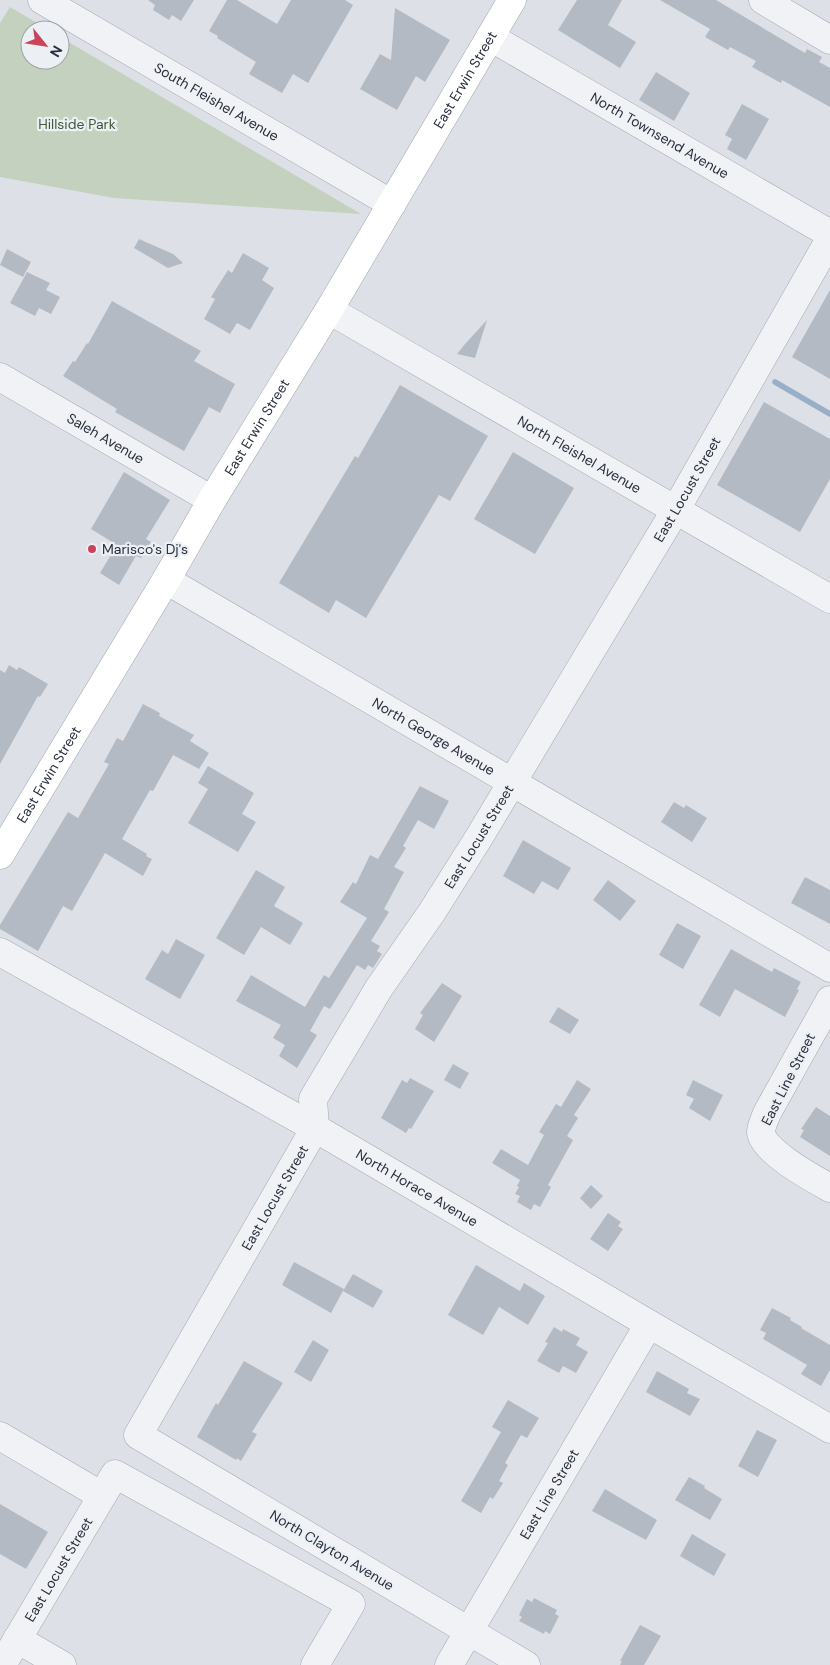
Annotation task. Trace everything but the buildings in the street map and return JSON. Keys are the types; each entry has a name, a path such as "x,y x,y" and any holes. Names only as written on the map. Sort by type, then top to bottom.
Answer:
{"main road":[{"name":"East Erwin Street","path":"0,855 166,580 212,500 329,310 512,0"}],"street":[{"name":"South Fleishel Avenue","path":"42,0 392,204"},
{"path":"763,0 830,40"},
{"name":"North Townsend Avenue","path":"490,37 830,234"},
{"name":"East Locust Street","path":"138,1435 315,1128 313,1099 378,988 432,912 676,511 830,239"},
{"name":"North Fleishel Avenue","path":"329,310 830,599"},
{"name":"Saleh Avenue","path":"0,377 212,500"},
{"name":"North George Avenue","path":"166,580 830,968"},
{"name":"North Horace Avenue","path":"0,952 315,1128 830,1429"},
{"name":"East Line Street","path":"830,1000 767,1113 761,1131 764,1140 791,1165 830,1188"},
{"name":"East Line Street","path":"448,1665 649,1324"},
{"name":"North Clayton Avenue","path":"138,1435 526,1665"},
{"path":"0,1436 108,1485 351,1604 315,1665"},
{"name":"East Locust Street","path":"2,1665 108,1485"},
{"path":"17,1639 62,1665"}],"green space":[{"name":"Hillside Park","path":"10,7 32,20 20,20 20,70 70,70 70,43 361,214 114,198 0,177 0,23"}],"waterway":[{"path":"775,382 830,414"}],"place":[{"name":"Marisco's Dj's","path":"92,549"}]}
